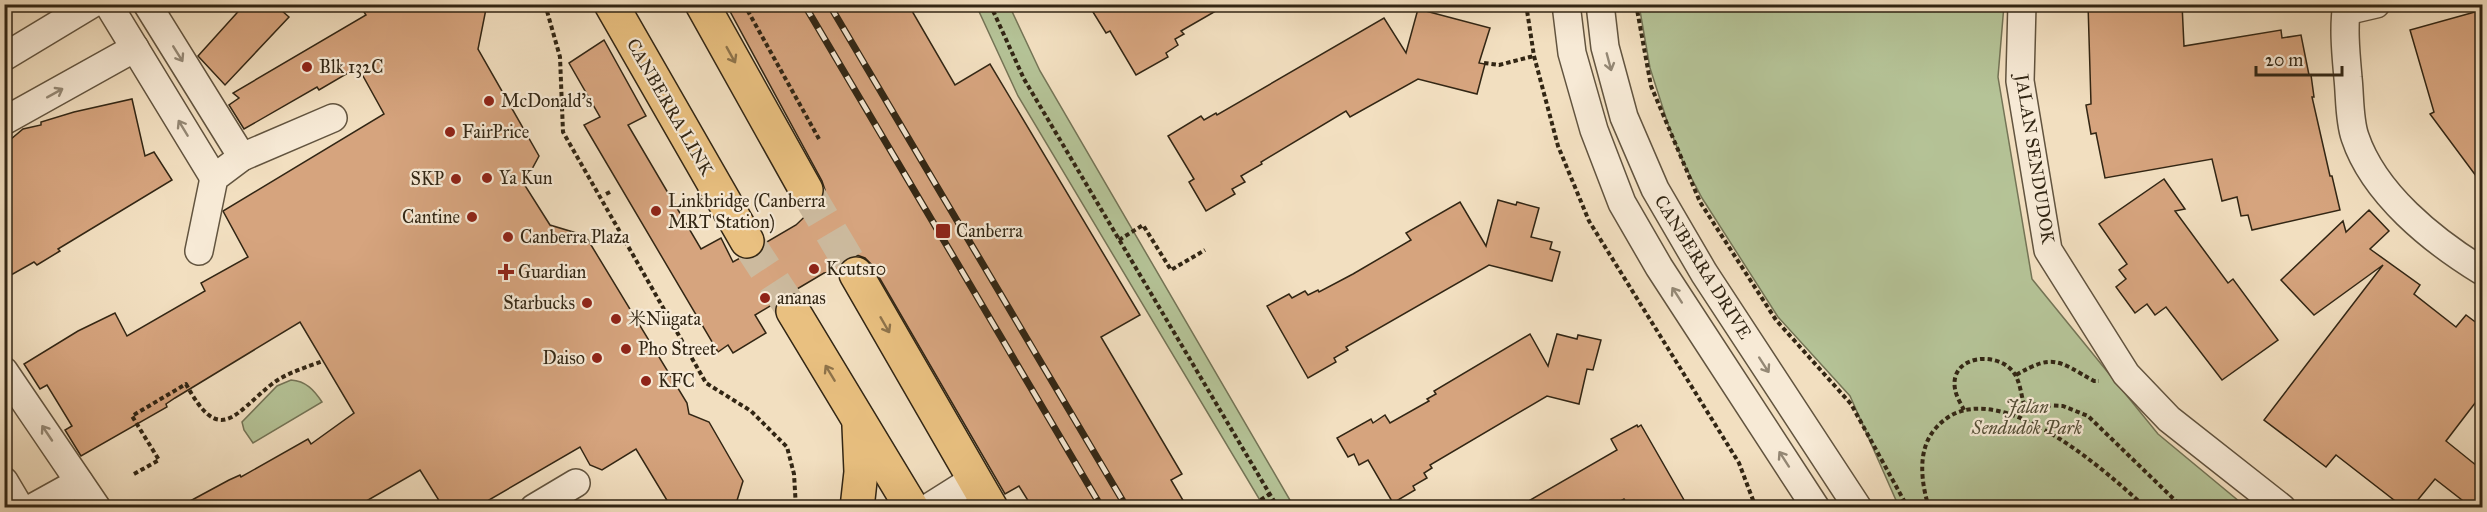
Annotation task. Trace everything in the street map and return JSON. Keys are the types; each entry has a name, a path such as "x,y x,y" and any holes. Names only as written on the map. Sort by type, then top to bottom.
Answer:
{"main road":[{"name":"CANBERRA LINK","path":"611,4 747,241"},
{"path":"702,4 806,190"},
{"path":"856,274 991,507"},
{"path":"793,311 912,507"},
{"path":"857,507 861,472 859,423"}],"street":[{"path":"4,57 92,4"},
{"path":"108,4 214,178"},
{"path":"147,4 242,157"},
{"name":"CANBERRA DRIVE","path":"1566,4 1572,53 1594,130 1622,203 1659,267 1816,507"},
{"name":"CANBERRA DRIVE","path":"1600,4 1605,47 1624,117 1655,189 1704,273 1857,507"},
{"name":"JALAN SENDUDOK","path":"2022,4 2020,81 2048,250 2126,374 2169,419 2282,507"},
{"path":"2376,4 2346,8 2347,64 2354,136 2373,175 2416,222 2458,256 2482,271"},
{"path":"4,121 135,48"},
{"path":"199,251 214,178 242,157 333,118"},
{"path":"4,370 97,507"},
{"path":"928,507 974,479"},
{"path":"4,482 20,507"},
{"path":"32,507 80,482"},
{"path":"534,507 576,483"}],"path":[{"path":"544,4 560,57 563,132 706,383 750,411 787,447 794,474 796,507"},
{"path":"744,4 819,139"},
{"path":"990,4 1024,79 1278,507"},
{"path":"1636,4 1652,86 1700,201 1776,320 1851,404 1908,507"},
{"path":"1484,63 1499,65 1534,56"},
{"path":"606,194 612,191"},
{"path":"1119,240 1143,225 1171,270 1205,250"},
{"path":"1964,410 1955,389 1956,372 1966,362 1983,358 2000,362 2016,375 2024,404"},
{"path":"2016,375 2045,360 2059,362 2094,381"},
{"path":"134,474 159,460 132,416 186,384 196,403 208,414 222,419 230,418 239,415 281,378 323,361"},
{"path":"2015,414 2024,404"},
{"path":"2024,404 2063,406 2088,416 2183,507"},
{"path":"1929,507 1923,480 1923,449 1929,436 1943,419 1964,410 1993,409 2015,414 2081,451 2146,507"},
{"path":"1248,507 1270,494"}],"green space":[{"path":"976,5 1009,5 1040,71 1294,507 1264,507 1018,96"},
{"name":"Jalan Sendudok Park","path":"1639,5 2004,5 1998,77 2032,279 2158,434 2246,507 1899,507 1850,396 1778,317 1702,198 1683,162 1650,68"},
{"path":"291,380 309,387 322,402 253,443 244,430 242,422 277,386"}],"building":[{"path":"245,4 274,4 289,17 225,85 198,56"},
{"path":"359,4 487,4 478,49 539,156 524,184 550,225 583,235 588,240 687,403 689,414 709,422 743,481 735,507 671,507 636,449 602,470 590,465 580,447 477,507 443,507 420,470 356,507 179,507 229,480 240,475 241,477 308,439 311,444 354,413 300,322 175,398 166,404 167,407 81,456 65,430 72,426 47,385 40,389 24,364 78,331 115,313 127,336 205,291 201,283 248,257 223,211 384,114 358,67 319,90 317,87 244,129 229,105 239,98 233,93 366,15"},
{"name":"Canberra","path":"726,4 908,4 955,85 990,64 1140,315 1101,337 1182,474 1171,480 1187,507 1032,507 1019,486 1005,494 872,265 865,258 857,255 847,258 840,264 838,271 824,273 783,295 777,302 755,315 766,333 733,353 728,345 718,352 584,125 600,117 569,63 604,40 646,116 628,125 701,249 721,238 733,262 740,258 748,260 756,257 763,251 765,243 796,225 822,200 825,190"},
{"path":"1088,4 1228,4 1181,31 1184,34 1175,39 1178,45 1166,53 1168,57 1136,75 1110,31 1106,33"},
{"path":"2088,4 2182,4 2184,46 2281,30 2282,38 2301,35 2309,75 2311,75 2314,97 2312,97 2340,210 2252,230 2248,215 2241,216 2237,197 2222,201 2212,159 2105,178 2096,133 2091,134 2086,105 2091,104"},
{"path":"1418,9 1490,28 1479,63 1485,64 1477,94 1418,79 1350,117 1346,111 1261,162 1262,164 1241,176 1245,182 1232,189 1235,194 1206,211 1189,182 1194,179 1168,136 1201,116 1204,120 1216,113 1217,115 1384,18 1406,53"},
{"path":"2482,10 2482,184 2430,114 2434,112 2410,30"},
{"path":"132,99 145,156 154,152 172,180 58,249 60,251 37,265 34,262 4,279 4,145 23,129 41,125 41,122"},
{"path":"2164,179 2185,209 2175,211 2228,283 2233,279 2278,340 2222,380 2166,307 2155,315 2147,304 2135,313 2116,287 2126,279 2119,270 2127,264 2099,224"},
{"path":"1498,200 1539,208 1531,237 1552,242 1550,249 1560,252 1552,281 1489,265 1346,347 1348,350 1334,358 1336,362 1308,378 1267,306 1289,294 1292,298 1305,291 1308,295 1318,290 1319,292 1353,274 1411,240 1406,233 1460,202 1486,246"},
{"path":"2369,210 2389,231 2370,249 2420,285 2414,294 2456,327 2466,315 2482,327 2482,394 2446,441 2482,470 2482,498 2475,507 2471,507 2435,479 2412,507 2403,507 2336,455 2326,467 2264,420 2383,265 2314,315 2281,280 2343,221 2346,232"},
{"path":"1530,334 1548,366 1557,334 1577,339 1578,335 1601,340 1593,370 1587,369 1579,404 1547,396 1430,465 1432,468 1424,473 1427,478 1413,486 1415,490 1393,503 1368,460 1359,465 1354,454 1348,457 1337,438 1371,419 1373,423 1385,415 1390,423 1429,401 1427,399 1436,394 1434,391"},
{"path":"1637,425 1638,427 1641,425 1688,507 1629,507 1624,499 1610,507 1518,507 1617,450 1611,439"}],"tunnel":[{"path":"806,190 856,274"},
{"path":"747,241 793,311"}],"railway":[{"path":"804,4 1102,508"},
{"path":"829,4 1127,508"}],"place":[{"name":"Blk 132C","path":"307,67"},
{"name":"McDonald's","path":"489,101"},
{"name":"FairPrice","path":"450,132"},
{"name":"Ya Kun","path":"487,178"},
{"name":"SKP","path":"456,179"},
{"name":"Linkbridge (Canberra MRT Station)","path":"656,211"},
{"name":"Cantine","path":"472,217"},
{"name":"Canberra","path":"943,231"},
{"name":"Canberra Plaza","path":"508,237"},
{"name":"Kcuts10","path":"814,269"},
{"name":"Guardian","path":"506,272"},
{"name":"ananas","path":"765,298"},
{"name":"Starbucks","path":"587,303"},
{"name":"米Niigata","path":"616,319"},
{"name":"Pho Street","path":"626,349"},
{"name":"Daiso","path":"597,358"},
{"name":"KFC","path":"646,381"}]}
